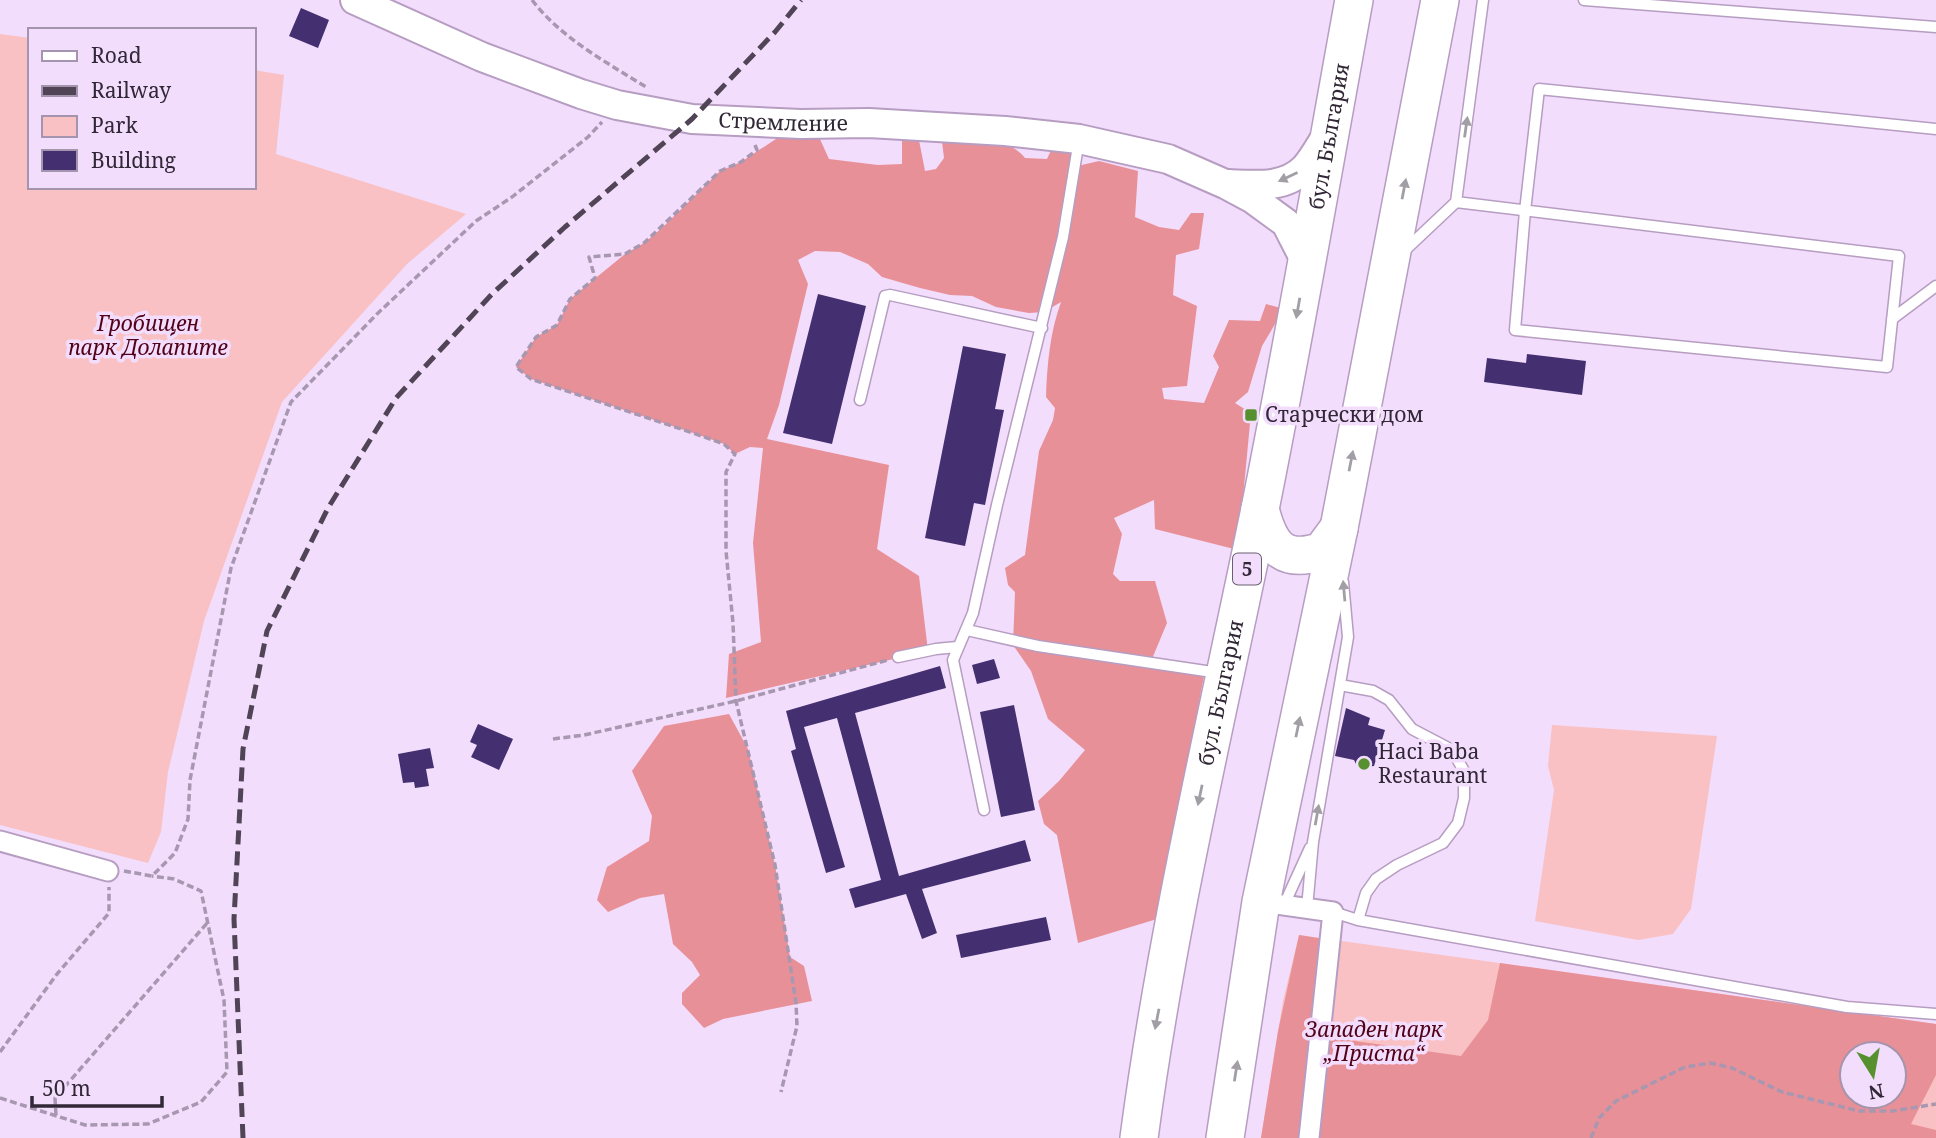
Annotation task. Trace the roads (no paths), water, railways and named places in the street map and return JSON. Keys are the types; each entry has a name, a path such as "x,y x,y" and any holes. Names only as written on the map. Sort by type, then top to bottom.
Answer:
{"highway":[{"name":"бул. България","path":"1139,1138 1149,1059 1260,509 1354,0"},
{"path":"1225,1138 1273,904 1339,528 1440,0"},
{"path":"1260,509 1267,535 1275,546 1297,555 1322,551 1339,528"}],"street":[{"name":"Стремление","path":"355,0 482,57 605,102 692,119 801,124 869,123 1004,131 1079,139 1168,159 1253,199 1286,223 1307,262"},
{"path":"1225,184 1268,186 1287,179 1303,170 1331,130"},
{"path":"0,841 108,871"},
{"path":"1273,904 1333,912 1308,1138"}],"lane":[{"path":"1389,264 1456,202 1483,0"},
{"path":"1584,0 1936,27"},
{"path":"1456,202 1525,211 1899,256 1887,366 1515,330 1525,211 1539,89 1936,129"},
{"path":"984,810 953,660 967,630 1042,328 1063,237 1079,139"},
{"path":"1892,319 1936,286"},
{"path":"860,400 885,296 1042,328"},
{"path":"1307,908 1312,842 1348,637 1339,528"},
{"path":"967,630 1038,646 1225,674"},
{"path":"898,657 957,647"},
{"path":"1339,685 1373,691 1389,700 1412,729 1452,750 1464,771 1464,798 1458,823 1443,843 1397,865 1376,879 1366,893 1358,920"},
{"path":"1273,904 1312,842"},
{"path":"1333,912 1358,920 1847,1007 1936,1014"}],"railway":[{"path":"243,1138 234,919 243,749 267,631 328,508 396,398 492,294 565,227 692,119 775,32 801,0"}],"place":[{"name":"Старчески дом","path":"1251,415"},
{"name":"Haci Baba Restaurant","path":"1364,764"}],"park label":[{"name":"Гробищен парк Долапите","path":"148,336"},
{"name":"Западен парк „Приста“","path":"1374,1042"}]}
